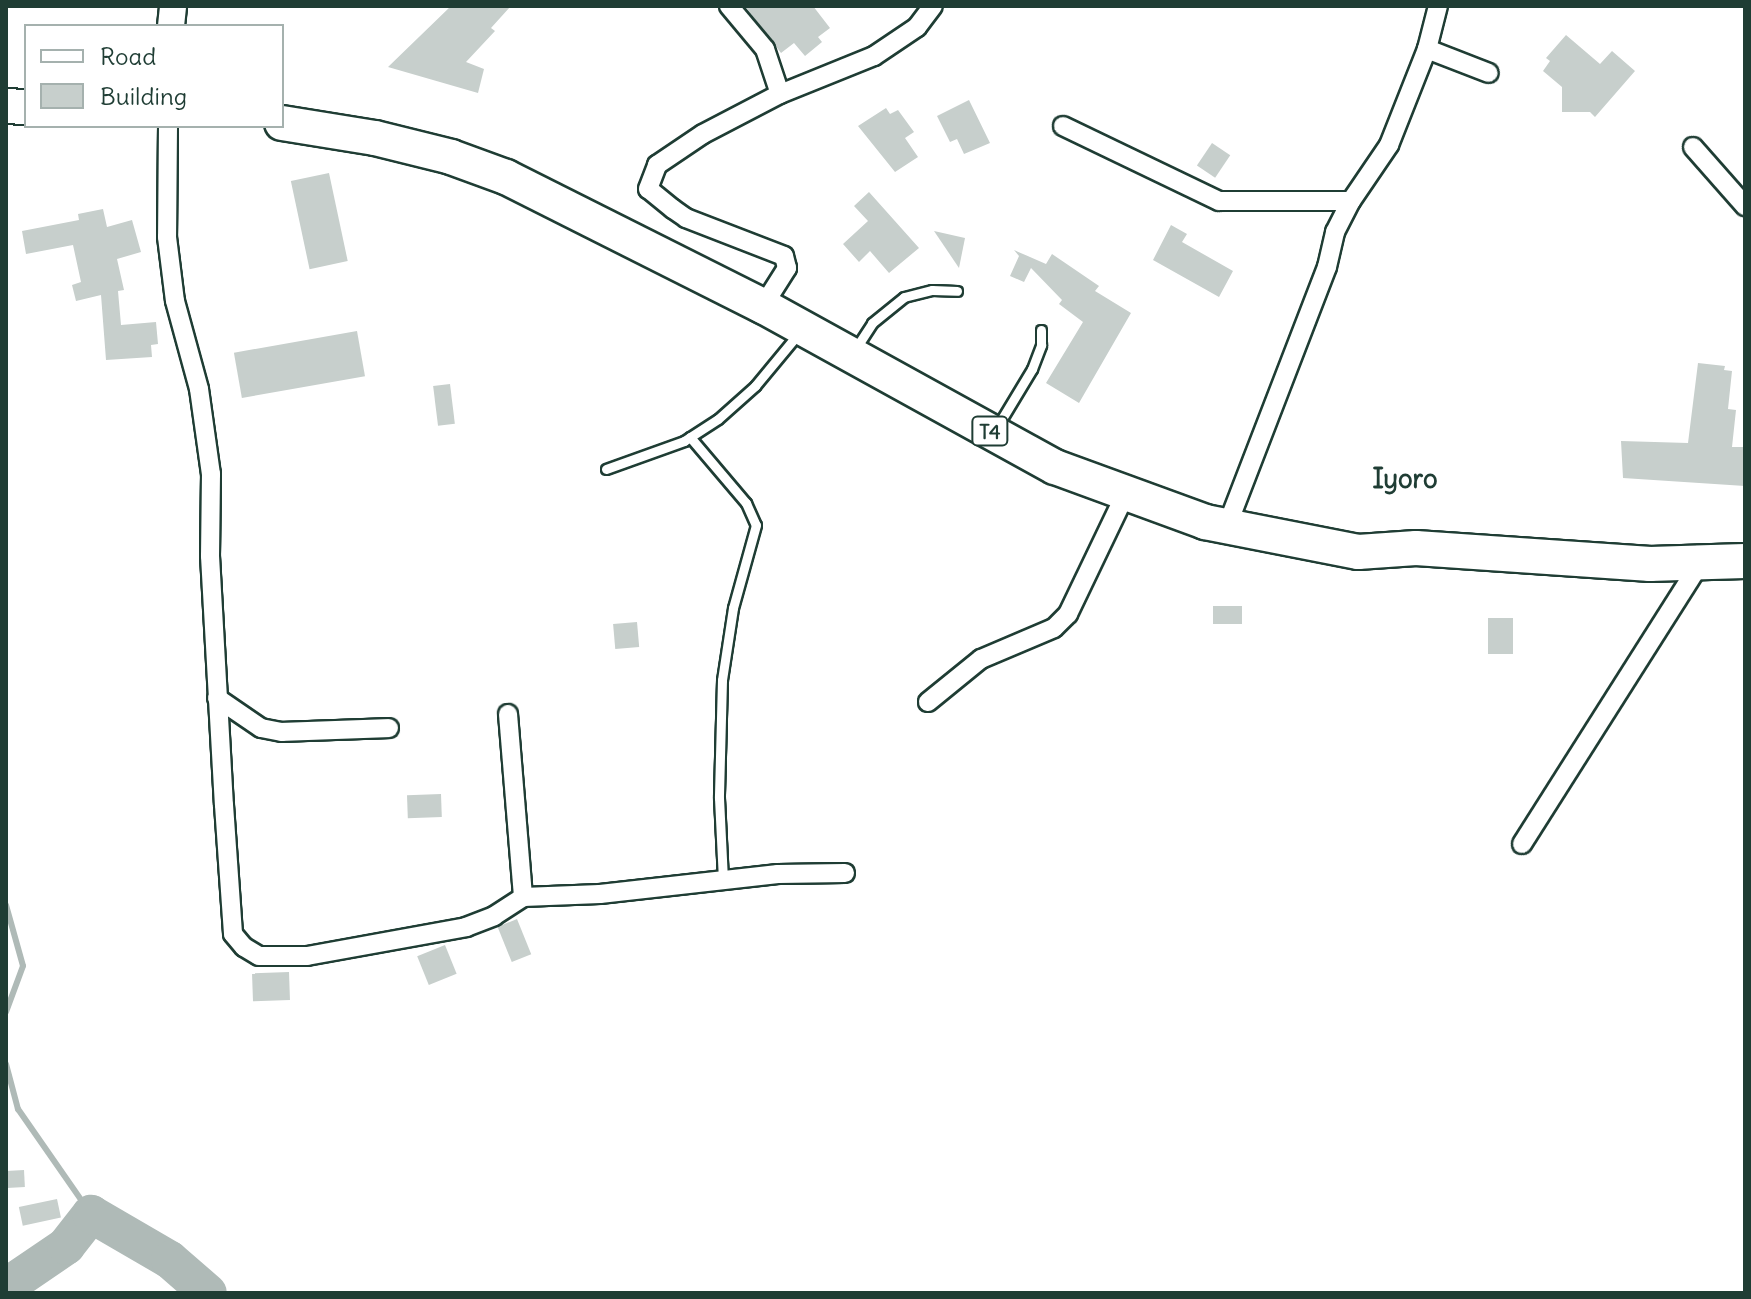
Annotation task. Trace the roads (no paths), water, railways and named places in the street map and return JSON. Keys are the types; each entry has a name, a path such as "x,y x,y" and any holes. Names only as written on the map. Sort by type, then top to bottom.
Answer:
{"highway":[{"name":"T4","path":"284,123 375,138 451,157 506,177 763,306 1055,467 1205,522 1307,545 1358,552 1416,548 1650,564 1745,561"}],"street":[{"path":"729,6 765,49 780,94"},
{"path":"763,306 787,268 784,256 686,218 648,189 657,165 703,134 780,94 874,56 917,27 933,6"},
{"path":"1227,526 1327,267 1335,232 1351,201 1389,145 1427,49 1438,6"},
{"path":"1427,49 1489,73"},
{"path":"1063,126 1219,201 1351,201"},
{"path":"168,128 167,237 175,301 199,389 211,474 210,556 233,934 244,947 259,956 307,956 466,927 494,916 523,897 600,894 723,879 845,873"},
{"path":"1693,147 1745,206"},
{"path":"928,702 981,659 1054,628 1068,614 1126,493"},
{"path":"1522,844 1701,562"},
{"path":"217,698 261,728 282,732 389,728"},
{"path":"508,714 523,897"}],"lane":[{"path":"852,356 872,323 904,297 932,290 957,291"},
{"path":"606,469 648,457 690,437 718,419 783,356 802,328"},
{"path":"993,433 1032,369 1041,345 1041,330"},
{"path":"690,437 746,503 756,525 733,608 722,680 719,798 723,879"}],"waterway":[{"path":"6,905 23,966 6,1012"},
{"path":"6,1064 18,1109 91,1214"},
{"path":"6,1287 66,1246 91,1214 170,1260 208,1293"}],"district":[{"name":"Iyoro","path":"1405,479"}]}
